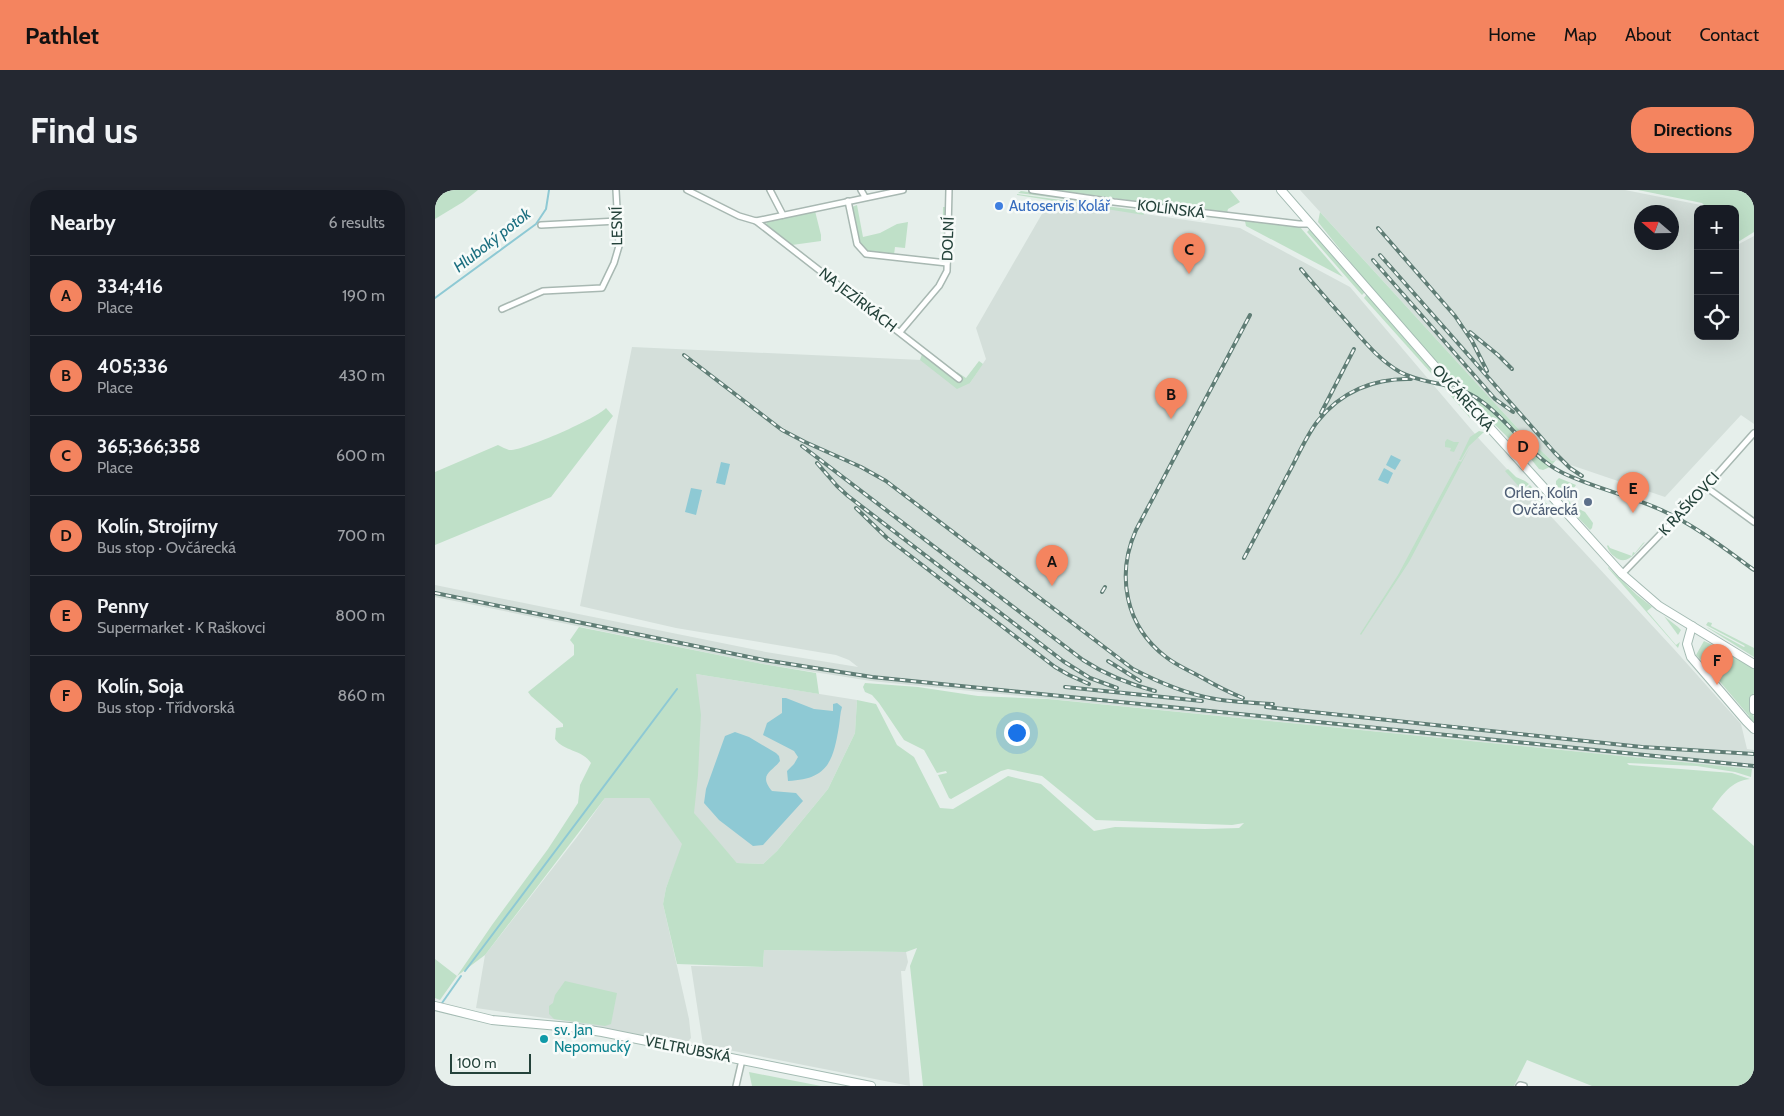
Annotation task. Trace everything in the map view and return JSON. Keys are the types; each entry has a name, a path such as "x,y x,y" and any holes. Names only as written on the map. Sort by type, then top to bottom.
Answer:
{"main road":[{"name":"OVČÁRECKÁ","path":"1281,190 1452,386 1622,574 1644,594 1754,664"},
{"path":"1693,626 1687,644 1691,657 1754,729"},
{"path":"1754,699 1754,710"},
{"name":"VELTRUBSKÁ","path":"435,1006 492,1020 586,1029 871,1086"}],"street":[{"name":"LESNÍ","path":"501,309 543,290 601,288 614,263 619,246 616,190"},
{"path":"687,190 739,216 756,221 903,190"},
{"path":"770,190 783,215"},
{"path":"861,190 865,198"},
{"name":"DOLNÍ","path":"900,332 939,286 947,271 949,190"},
{"name":"KOLÍNSKÁ","path":"1032,190 1113,202 1311,224"},
{"path":"848,201 857,244 866,254 947,263"},
{"path":"541,225 618,221"},
{"name":"NA JEZÍRKÁCH","path":"756,221 959,379"},
{"name":"K RAŠKOVCI","path":"1622,574 1754,434"},
{"path":"1706,487 1754,522"},
{"path":"736,1086 742,1060"},
{"path":"1519,1086 1524,1086"}],"shaded area":[{"path":"1300,190 1625,190 1701,205 1694,205 1694,340 1739,340 1739,244 1754,236 1754,424 1741,415 1665,497 1556,460 1552,461 1522,433"},
{"path":"1050,200 1240,228 1350,287 1481,441 1741,724 1747,749 1754,750 1754,769 871,681 763,664 435,597 435,585 766,652 858,667 849,660 836,655 676,628 580,606 632,347 922,360 970,383 986,359 976,328"},
{"path":"696,674 857,700 855,733 828,789 777,851 763,864 737,863 693,814"},
{"path":"605,798 649,798 683,844 666,888 663,904 689,1019 691,1038 686,1044 572,1022 476,1008 485,955"},
{"path":"764,950 906,952 908,962 905,971 901,971 910,1086 703,1045 691,966 763,967"}],"green space":[{"path":"435,190 478,190 463,202 435,219"},
{"path":"1052,190 1230,190 1240,202 1228,209 1227,213"},
{"path":"1638,190 1754,190 1754,232 1739,241 1739,205 1704,205 1702,203"},
{"path":"1021,191 1139,207 1142,209 1018,193"},
{"path":"1017,195 1143,211 1144,215"},
{"path":"857,205 863,237 880,233 897,224 908,222 905,248 895,247 894,255 869,254 860,247 852,207"},
{"path":"943,207 948,207 945,261 904,256 942,259"},
{"path":"815,211 821,241 792,245 767,226 766,222 768,220"},
{"path":"1320,212 1522,433 1552,461 1556,460 1550,467 1543,470 1539,469 1527,454 1524,455 1429,354 1318,222"},
{"path":"1245,221 1300,227 1343,277 1246,226"},
{"path":"1310,229 1365,292 1362,295 1307,232"},
{"path":"1367,294 1446,384 1431,373 1364,298"},
{"path":"922,354 952,376 957,372 966,378 979,361 983,364 970,383 957,389 920,360"},
{"path":"1444,385 1461,398 1470,418 1445,389"},
{"path":"606,408 613,416 551,497 435,545 435,472 498,445 509,450 528,446 575,426"},
{"path":"1479,431 1484,432 1469,446 1461,460 1459,460 1470,437"},
{"path":"1447,439 1459,442 1454,452 1450,451 1451,448 1445,447"},
{"path":"1470,447 1409,562 1361,635 1398,575 1459,461 1461,462"},
{"path":"1508,469 1516,477 1529,484 1522,490 1505,471"},
{"path":"1559,478 1576,485 1574,488 1569,485 1566,488 1572,505 1570,505 1564,497 1566,496 1556,485 1556,481"},
{"path":"1530,485 1547,504 1543,507 1527,488"},
{"path":"1579,509 1585,512 1593,523 1590,530 1574,513 1574,511"},
{"path":"1645,542 1635,554 1631,557 1627,559 1623,560 1613,555 1607,546 1632,556 1633,552 1635,553"},
{"path":"1608,568 1637,595 1662,614 1652,607 1647,611 1676,645 1680,642 1678,648"},
{"path":"1664,616 1681,630 1678,635"},
{"path":"1708,622 1712,623 1711,626 1754,648 1754,657 1708,628 1745,646 1706,625"},
{"path":"579,627 816,673 819,694 696,674 701,715 694,813 737,863 763,864 777,851 828,789 855,733 857,700 876,704 897,745 914,757 940,808 953,809 1008,776 1041,784 1094,831 1115,827 1239,828 1244,823 1232,825 1096,820 1042,776 1008,769 951,799 938,775 947,773 946,771 937,773 924,750 904,740 879,703 872,695 865,692 863,687 865,683 918,687 978,696 1048,699 1752,769 1751,777 1735,772 1697,766 1627,763 1629,765 1732,773 1750,779 1743,780 1732,786 1723,794 1712,809 1754,846 1754,1086 1592,1086 1527,1060 1514,1086 923,1086 910,966 917,948 906,952 764,950 763,967 677,964 663,904 666,888 682,844 649,798 605,798 485,955 457,976 548,849 578,803 580,785 591,763 583,755 563,746 555,739 556,728 563,727 563,724 528,692 574,655 574,645 570,640"},
{"path":"1704,641 1726,651 1754,668 1754,693 1750,707 1754,717 1754,725 1748,719 1749,716 1696,655"},
{"path":"435,959 457,976 440,1000 435,998"},
{"path":"565,981 617,993 611,1024 605,1026 554,1019 549,1014 549,1006 553,1003 555,995"},
{"path":"749,1072 821,1086 752,1086"}],"water":[{"path":"1391,455 1401,460 1395,470 1386,465"},
{"path":"721,462 730,464 725,485 716,483"},
{"path":"1384,468 1393,473 1388,484 1378,480"},
{"path":"691,488 702,490 696,515 685,512"},
{"path":"782,698 814,709 833,711 833,704 837,703 842,707 837,739 831,759 826,767 812,777 788,781 787,771 798,757 794,751 763,735 767,723 782,713"},
{"path":"735,732 749,737 779,756 780,761 766,777 766,781 772,791 796,793 803,801 763,845 753,846 719,820 704,803 706,789 725,736"}],"waterway":[{"name":"Hluboký potok","path":"435,298 536,224 546,209 549,190"},
{"path":"465,971 677,689"},
{"path":"442,1003 461,976"}],"railway":[{"path":"1378,228 1455,316 1472,341 1487,371"},
{"path":"1380,255 1554,452 1570,468 1582,476"},
{"path":"1373,260 1495,399 1513,412"},
{"path":"1301,269 1366,343 1392,367 1420,380 1451,387 1471,395 1492,409 1530,449 1551,466 1575,478 1672,515 1708,537 1754,570"},
{"path":"1243,698 1178,665 1152,644 1141,630 1133,615 1128,599 1126,564 1136,530 1250,315"},
{"path":"1470,332 1512,369"},
{"path":"1321,413 1354,349"},
{"path":"684,355 782,430 861,467 886,481 1133,669 1173,687 1204,697 1273,704"},
{"path":"1244,558 1305,441 1326,411 1347,395 1371,384 1397,379 1411,379"},
{"path":"802,446 1083,660 1118,678 1155,691"},
{"path":"817,463 848,496 1063,661 1090,678 1117,688"},
{"path":"856,508 887,538 1055,667 1089,684"},
{"path":"1102,592 1105,587"},
{"path":"435,593 764,660 872,677 1754,766"},
{"path":"1108,661 1140,681"},
{"path":"1065,687 1202,701"},
{"path":"1266,707 1642,747 1754,754"}],"place":[{"name":"Autoservis Kolář","path":"999,206"},
{"name":"365;366;358","path":"1189,274"},
{"name":"405;336","path":"1171,419"},
{"name":"Kolín, Strojírny","path":"1523,471"},
{"name":"Orlen, Kolín Ovčárecká","path":"1588,502"},
{"name":"Penny","path":"1633,513"},
{"name":"334;416","path":"1052,586"},
{"name":"Kolín, Soja","path":"1717,685"},
{"name":"sv. Jan Nepomucký","path":"544,1039"}]}
